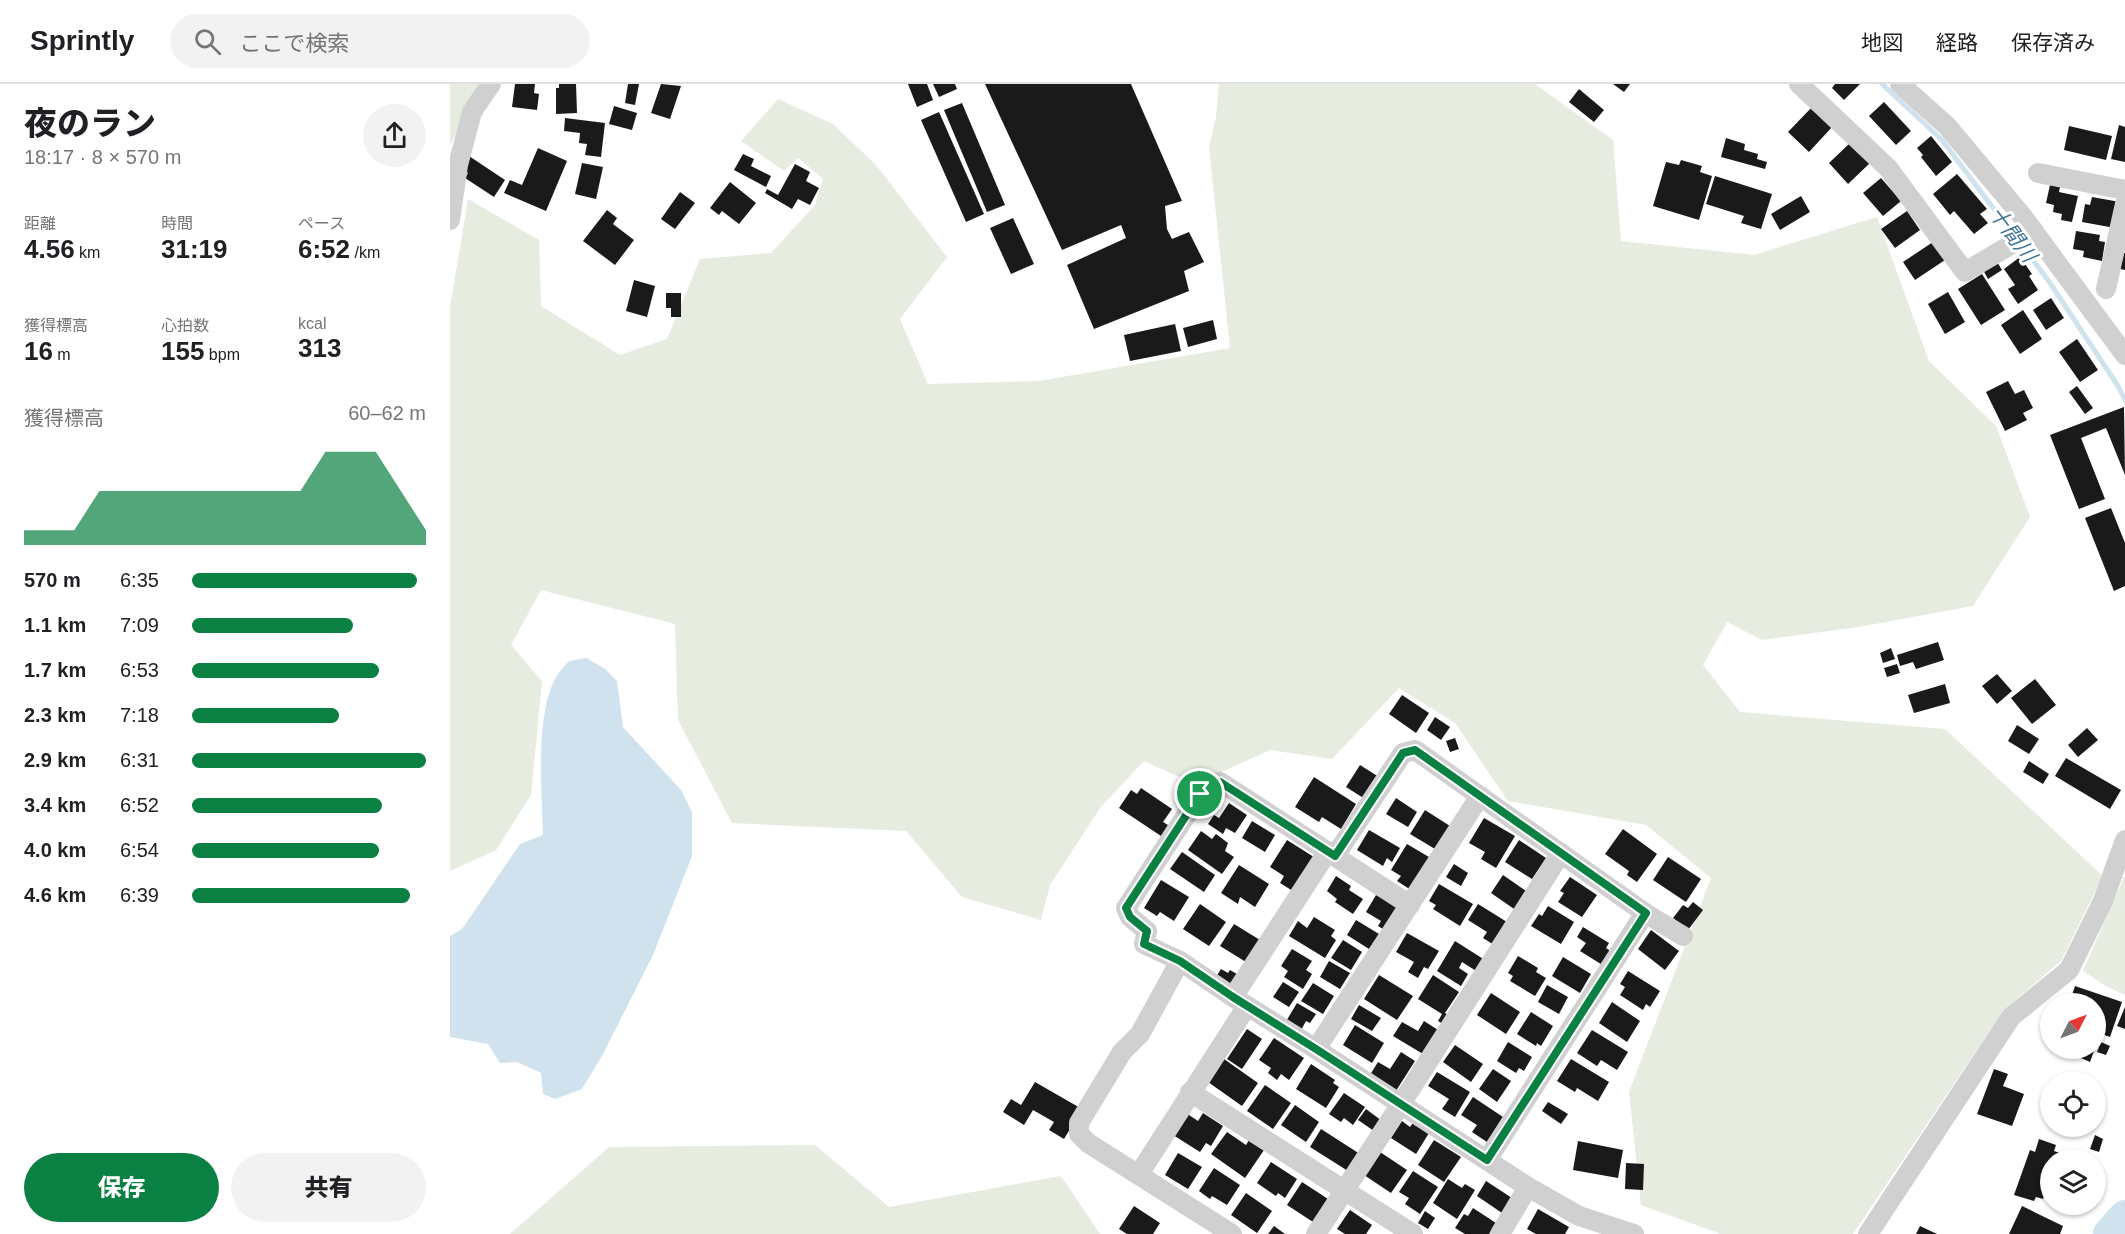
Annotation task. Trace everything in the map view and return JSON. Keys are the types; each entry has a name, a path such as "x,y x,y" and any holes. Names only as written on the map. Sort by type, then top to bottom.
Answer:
{"street":[{"path":"450,220 458,165 472,111 491,84"},
{"path":"1799,84 1888,168 1965,272 2034,231"},
{"path":"1900,84 1947,126 2034,231 2125,355"},
{"path":"2038,173 2125,190"},
{"path":"2106,289 2125,204"},
{"path":"1139,1174 1190,1092 1240,1002 1331,854 1403,753 1415,750 1646,913 1683,936"},
{"path":"1410,905 1220,782 1200,794 1126,908 1130,917 1147,931 1144,944 1180,961 1528,1187 1579,1216 1634,1234"},
{"path":"1316,1049 1480,796"},
{"path":"1868,1234 2011,1017 2069,970 2103,901 2125,840"},
{"path":"1317,1234 1561,853"},
{"path":"1487,1160 1646,913"},
{"path":"1180,961 1140,1034 1122,1052 1079,1124 1079,1134 1088,1143 1232,1234"},
{"path":"1190,1092 1413,1234"},
{"path":"1500,1234 1528,1187"}],"shaded area":[{"path":"450,84 479,84 450,146"},
{"path":"1219,84 1535,84 1613,140 1621,241 1754,255 1877,217 1929,361 1996,426 2030,517 1973,606 1859,627 1762,640 1727,622 1703,665 1740,712 1945,729 2103,876 2061,961 2003,1011 1853,1234 1721,1234 1641,1205 1629,1092 1711,878 1646,825 1508,801 1455,723 1399,688 1332,759 1270,750 1195,784 1144,761 1100,808 1050,885 1041,920 962,897 906,831 732,823 678,720 675,624 541,590 511,645 542,681 531,795 496,850 450,871 450,307 468,199 539,240 541,306 620,355 667,339 700,259 771,253 815,205 823,179 798,158 784,171 741,141 778,99 833,124 876,165 947,257 900,319 928,384 1039,381 1230,348 1209,147 1216,117"},
{"path":"2125,877 2125,995 2083,971"},
{"path":"815,1145 889,1207 1061,1176 1100,1234 510,1234 609,1147"}],"water":[{"path":"586,658 605,669 617,681 623,727 681,790 692,812 692,856 653,955 603,1054 582,1089 555,1099 543,1094 541,1073 517,1062 500,1063 488,1044 450,1037 450,936 462,929 520,844 543,835 541,756 542,734 549,695 556,677 569,661"}],"building":[{"path":"515,84 535,84 534,93 539,94 537,110 512,107"},
{"path":"559,84 576,84 577,113 556,114 556,88 559,88"},
{"path":"628,84 639,84 635,105 625,103"},
{"path":"661,84 681,86 670,119 651,113"},
{"path":"908,84 927,84 933,100 917,107"},
{"path":"933,84 955,84 957,89 939,97"},
{"path":"985,84 1131,84 1182,201 1165,206 1167,229 1172,239 1189,232 1204,262 1184,271 1189,291 1094,329 1067,265 1126,238 1121,225 1062,250"},
{"path":"1613,84 1630,84 1624,92"},
{"path":"1835,84 1860,84 1844,100 1832,88"},
{"path":"1579,89 1604,110 1594,122 1569,102"},
{"path":"1884,102 1911,131 1896,145 1869,116"},
{"path":"962,103 1005,205 987,212 944,110"},
{"path":"614,106 637,113 632,130 609,124"},
{"path":"1812,107 1833,126 1809,152 1788,132"},
{"path":"939,112 984,214 966,222 921,120"},
{"path":"565,118 605,123 601,157 585,155 587,144 579,143 580,133 564,131"},
{"path":"2119,125 2125,127 2125,162 2111,159"},
{"path":"2069,126 2112,136 2106,160 2064,150"},
{"path":"1931,136 1952,162 1936,176 1917,148"},
{"path":"1726,138 1745,144 1744,150 1758,154 1757,159 1767,162 1765,169 1721,157"},
{"path":"1850,143 1870,163 1848,184 1829,163"},
{"path":"538,148 567,161 546,211 504,193 510,180 522,185"},
{"path":"743,154 754,159 751,166 771,176 766,187 734,170"},
{"path":"469,156 505,180 494,197 465,178 468,173 461,168"},
{"path":"1681,160 1702,166 1700,172 1712,176 1699,220 1653,206 1666,162 1679,165"},
{"path":"582,163 603,167 596,199 575,194"},
{"path":"795,164 810,172 806,181 819,188 810,205 798,199 792,209 765,193 767,189 778,195"},
{"path":"1957,174 1987,209 1980,214 1988,223 1974,234 1954,211 1950,215 1933,194"},
{"path":"1715,176 1772,194 1761,229 1741,223 1744,216 1706,204"},
{"path":"1881,178 1901,201 1883,216 1863,193"},
{"path":"730,182 756,203 739,224 722,211 719,215 710,208"},
{"path":"2050,185 2060,187 2059,192 2078,196 2072,222 2061,220 2062,214 2053,212 2054,205 2046,203"},
{"path":"680,192 695,203 675,229 661,219"},
{"path":"1801,196 1810,212 1780,230 1771,214"},
{"path":"2092,197 2120,202 2115,228 2082,222 2085,204 2090,205"},
{"path":"607,210 617,218 613,224 634,240 615,265 583,241"},
{"path":"1907,211 1920,230 1895,248 1881,229"},
{"path":"1013,218 1034,264 1011,274 990,228"},
{"path":"2076,231 2100,235 2099,241 2105,242 2102,261 2083,257 2084,251 2073,249"},
{"path":"1936,240 1948,258 1915,280 1903,262"},
{"path":"2125,253 2125,270 2120,269"},
{"path":"2020,257 2032,274 2029,276 2038,290 2018,304 2008,289 2015,285 2004,269"},
{"path":"1996,260 2002,270 1988,279 1982,268"},
{"path":"1982,274 2005,310 1981,325 1958,289"},
{"path":"634,280 655,286 647,317 626,311"},
{"path":"1948,292 1965,322 1945,334 1928,304"},
{"path":"666,293 681,293 681,317 671,317 671,308 666,308"},
{"path":"2051,298 2064,318 2046,330 2033,310"},
{"path":"2023,310 2042,339 2020,354 2001,325"},
{"path":"1213,320 1217,339 1188,347 1183,328"},
{"path":"1175,324 1181,351 1130,361 1124,335"},
{"path":"2077,339 2098,370 2080,382 2059,352"},
{"path":"2008,381 2015,394 2024,390 2033,408 2023,413 2027,420 2005,431 1986,392"},
{"path":"2077,386 2093,408 2085,414 2069,392"},
{"path":"2124,407 2125,475 2106,428 2081,438 2105,499 2079,509 2050,435"},
{"path":"2111,508 2125,543 2125,586 2114,591 2085,518"},
{"path":"1938,642 1944,660 1916,669 1913,662 1900,666 1897,655"},
{"path":"1891,648 1895,659 1883,663 1880,653"},
{"path":"1897,664 1900,673 1887,677 1884,668"},
{"path":"1997,674 2012,691 1997,704 1982,686"},
{"path":"2035,679 2056,705 2032,724 2011,698"},
{"path":"1945,684 1950,703 1914,713 1908,695"},
{"path":"1402,695 1429,713 1416,733 1389,714"},
{"path":"1435,717 1450,727 1441,740 1427,730"},
{"path":"2017,725 2039,739 2029,754 2008,741"},
{"path":"2087,728 2098,740 2078,757 2068,745"},
{"path":"1455,738 1459,749 1450,752 1446,741"},
{"path":"2066,758 2121,790 2110,809 2055,776"},
{"path":"2029,761 2049,774 2043,784 2023,772"},
{"path":"1360,765 1379,777 1365,799 1346,787"},
{"path":"1314,777 1356,804 1341,829 1322,817 1319,822 1295,807"},
{"path":"1141,788 1172,809 1163,822 1168,825 1161,836 1119,808 1131,790 1137,794"},
{"path":"1396,798 1417,812 1408,827 1386,814"},
{"path":"1229,803 1247,815 1235,833 1226,828 1223,834 1208,824 1214,815 1219,818"},
{"path":"1425,810 1450,826 1435,849 1410,834"},
{"path":"1484,818 1515,836 1496,868 1481,859 1485,852 1469,843"},
{"path":"1252,821 1275,835 1265,852 1242,838"},
{"path":"1623,829 1657,854 1637,882 1627,875 1629,871 1605,854"},
{"path":"1369,830 1400,848 1392,862 1387,858 1383,866 1357,850"},
{"path":"1201,831 1212,839 1216,834 1228,843 1225,851 1234,857 1222,874 1188,850"},
{"path":"1287,840 1317,859 1296,893 1280,883 1284,876 1270,867"},
{"path":"1519,840 1546,858 1532,879 1505,862"},
{"path":"1407,844 1434,860 1414,892 1397,881 1401,876 1391,870"},
{"path":"1182,852 1215,875 1204,892 1170,869"},
{"path":"1668,857 1701,879 1686,902 1653,880"},
{"path":"1454,864 1468,873 1461,886 1446,877"},
{"path":"1239,865 1269,884 1255,907 1240,897 1238,904 1221,893"},
{"path":"1503,875 1529,893 1517,911 1491,893"},
{"path":"1336,876 1351,886 1349,890 1363,899 1353,914 1335,902 1337,899 1327,891"},
{"path":"1570,877 1597,895 1582,917 1558,902 1564,893 1560,891"},
{"path":"1161,880 1189,897 1174,921 1160,912 1157,916 1144,908"},
{"path":"1439,884 1473,904 1460,926 1433,909 1436,905 1429,901"},
{"path":"1376,895 1402,909 1388,932 1378,926 1381,921 1366,912"},
{"path":"1693,902 1703,910 1688,930 1673,918 1683,905 1688,908"},
{"path":"1200,904 1226,922 1209,946 1183,929"},
{"path":"1478,904 1507,922 1499,948 1483,938 1487,932 1468,920"},
{"path":"1548,906 1574,922 1561,944 1531,926 1539,914 1542,916"},
{"path":"1314,917 1335,930 1331,936 1336,940 1325,958 1289,936 1298,921 1307,928"},
{"path":"1356,920 1379,934 1369,949 1347,935"},
{"path":"1234,924 1260,940 1246,962 1220,946"},
{"path":"1583,927 1609,943 1606,948 1612,952 1604,966 1580,951 1586,943 1577,937"},
{"path":"1651,930 1679,951 1665,970 1638,949"},
{"path":"1407,933 1439,951 1428,969 1424,967 1418,978 1408,972 1414,962 1396,952"},
{"path":"1343,940 1362,952 1351,970 1331,958"},
{"path":"1455,941 1488,962 1481,974 1462,962 1459,968 1468,974 1461,986 1437,971"},
{"path":"1292,949 1312,961 1306,970 1312,974 1303,989 1284,977 1288,971 1281,966"},
{"path":"1518,956 1538,968 1536,972 1546,978 1535,996 1510,981 1513,976 1508,973"},
{"path":"1563,957 1591,974 1580,993 1552,976"},
{"path":"1329,961 1350,973 1340,989 1320,977"},
{"path":"1221,969 1228,973 1230,970 1242,977 1233,992 1214,980"},
{"path":"1628,971 1660,991 1650,1007 1646,1004 1643,1010 1620,995 1625,987 1620,984"},
{"path":"1379,975 1413,996 1397,1020 1364,999"},
{"path":"1433,975 1459,992 1445,1013 1453,1018 1448,1027 1438,1021 1442,1014 1418,999"},
{"path":"1283,982 1299,992 1289,1007 1273,997"},
{"path":"1313,983 1334,996 1323,1014 1301,1001"},
{"path":"1547,985 1568,997 1559,1014 1538,1002"},
{"path":"2075,986 2096,993 2073,993"},
{"path":"1491,993 1520,1012 1506,1034 1477,1015"},
{"path":"2106,997 2122,1002 2110,1037 2106,1036"},
{"path":"1612,1002 1640,1021 1627,1042 1599,1023"},
{"path":"1297,1003 1316,1014 1310,1023 1306,1021 1300,1032 1285,1023"},
{"path":"1359,1005 1381,1018 1372,1031 1351,1019"},
{"path":"2125,1007 2125,1029 2117,1026"},
{"path":"1531,1012 1553,1026 1541,1046 1537,1043 1536,1046 1517,1034"},
{"path":"1424,1021 1438,1030 1423,1054 1393,1036 1402,1022 1418,1031"},
{"path":"1355,1025 1384,1043 1372,1063 1343,1045"},
{"path":"1247,1029 1262,1039 1242,1069 1227,1059"},
{"path":"1592,1030 1628,1052 1617,1070 1601,1060 1597,1066 1577,1053"},
{"path":"1274,1038 1304,1058 1289,1080 1281,1074 1277,1080 1268,1073 1271,1068 1259,1060"},
{"path":"1508,1042 1532,1057 1524,1071 1519,1068 1516,1073 1497,1061"},
{"path":"1455,1045 1483,1064 1471,1082 1443,1062"},
{"path":"1401,1052 1415,1061 1394,1094 1368,1078 1378,1062 1390,1069"},
{"path":"1224,1059 1258,1083 1242,1106 1208,1082"},
{"path":"1571,1059 1609,1082 1598,1101 1577,1088 1575,1092 1557,1081"},
{"path":"1311,1064 1335,1080 1333,1083 1339,1087 1326,1108 1296,1089"},
{"path":"1493,1069 1511,1081 1497,1102 1479,1089"},
{"path":"1994,1069 2008,1074 2003,1086 2024,1094 2012,1126 1977,1114"},
{"path":"1437,1072 1470,1092 1455,1117 1442,1109 1449,1099 1428,1086"},
{"path":"1035,1082 1082,1109 1064,1139 1049,1130 1054,1122 1033,1110 1024,1125 1003,1112 1011,1099 1021,1105"},
{"path":"1265,1085 1291,1103 1273,1129 1247,1111"},
{"path":"1344,1093 1365,1107 1353,1125 1344,1118 1341,1122 1329,1114"},
{"path":"1473,1097 1503,1117 1487,1142 1472,1132 1477,1125 1461,1115"},
{"path":"1548,1102 1568,1114 1561,1124 1542,1111"},
{"path":"1295,1105 1319,1122 1306,1142 1281,1125"},
{"path":"1366,1109 1382,1121 1374,1131 1358,1120"},
{"path":"1186,1113 1198,1121 1203,1113 1223,1126 1211,1146 1206,1143 1200,1152 1173,1135"},
{"path":"1402,1121 1410,1127 1413,1123 1429,1133 1416,1154 1391,1138"},
{"path":"1321,1129 1360,1154 1348,1171 1310,1147"},
{"path":"1227,1132 1246,1145 1249,1140 1264,1150 1245,1178 1211,1154"},
{"path":"2094,1137 2103,1139 2100,1149 2090,1149"},
{"path":"2039,1139 2056,1145 2055,1149 2040,1149 2040,1198 2036,1197 2034,1201 2014,1195 2030,1150 2035,1152"},
{"path":"1434,1140 1461,1157 1444,1182 1418,1165"},
{"path":"1578,1141 1623,1150 1618,1178 1573,1170"},
{"path":"1380,1152 1407,1170 1391,1193 1364,1175"},
{"path":"1178,1153 1202,1167 1188,1189 1165,1175"},
{"path":"1271,1162 1297,1179 1285,1198 1278,1193 1276,1196 1257,1183"},
{"path":"1626,1163 1644,1164 1643,1190 1625,1189"},
{"path":"1214,1168 1240,1185 1227,1205 1212,1196 1210,1199 1199,1191"},
{"path":"1413,1171 1438,1187 1420,1214 1405,1204 1409,1198 1399,1192"},
{"path":"1448,1179 1462,1188 1465,1184 1475,1190 1457,1219 1433,1203"},
{"path":"1486,1181 1512,1198 1502,1213 1477,1196"},
{"path":"1302,1182 1328,1199 1313,1222 1287,1205"},
{"path":"1246,1193 1272,1211 1257,1233 1231,1215"},
{"path":"1134,1206 1160,1223 1153,1234 1127,1234 1119,1229"},
{"path":"2022,1206 2063,1226 2060,1234 2009,1234"},
{"path":"1473,1208 1496,1223 1489,1234 1465,1234 1455,1228 1464,1214 1468,1216"},
{"path":"1538,1209 1569,1227 1565,1234 1536,1234 1527,1229"},
{"path":"1350,1210 1372,1225 1366,1234 1345,1234 1337,1229"},
{"path":"1425,1211 1435,1218 1428,1229 1418,1223"},
{"path":"1274,1226 1285,1234 1268,1234"},
{"path":"1920,1226 1937,1234 1916,1234"}],"waterway":[{"name":"十間川","path":"1882,84 1942,140 2015,237"},
{"name":"十間川","path":"2021,244 2050,283 2125,400"},
{"path":"2109,1234 2125,1216"}],"route":[{"path":"1415,750 1646,913 1487,1160 1180,961 1144,944 1147,931 1130,917 1126,908 1200,794 1220,782 1335,856 1403,753 1415,750"}]}
